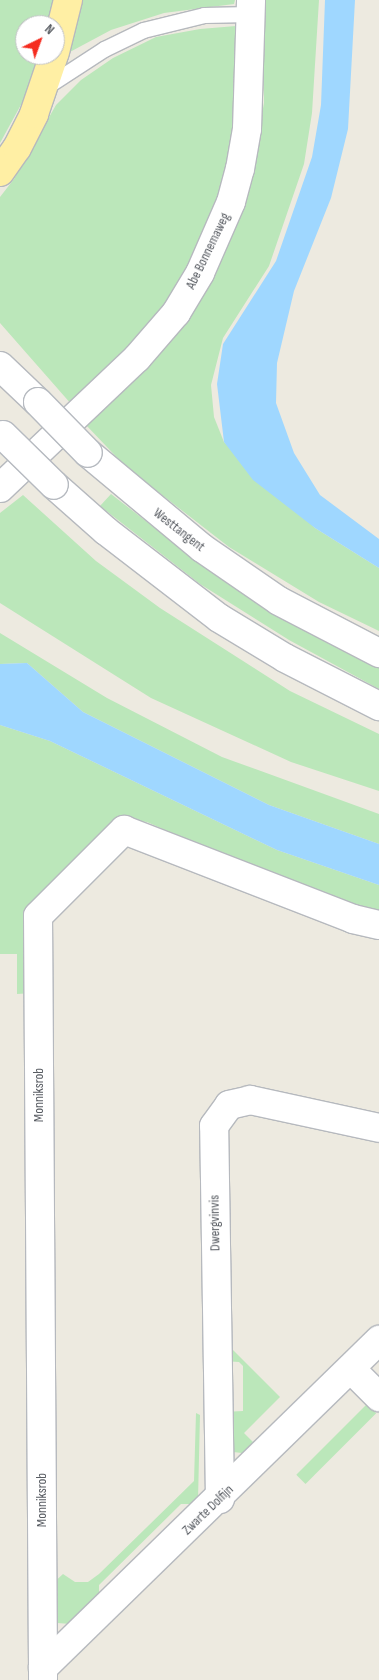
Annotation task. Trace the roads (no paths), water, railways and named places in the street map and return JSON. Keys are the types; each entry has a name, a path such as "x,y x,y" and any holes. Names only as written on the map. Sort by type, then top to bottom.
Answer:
{"main road":[{"path":"64,15 68,0"},
{"path":"0,172 17,148 44,88 51,65"}],"street":[{"name":"Abe Bonnemaweg","path":"0,488 137,358 176,313 200,273 231,202 240,169 247,129 250,7"},
{"name":"Westtangent","path":"2,361 38,402 88,453 188,536 279,601 379,653"},
{"path":"2,434 54,485 106,531 218,618 285,658 379,706"},
{"name":"Monniksrob","path":"43,1674 38,916 124,830 353,919 379,925"},
{"name":"Dwergvinvis","path":"220,1499 214,1126 229,1105 250,1100 379,1128"},
{"name":"Zwarte Dolfijn","path":"43,1674 379,1340"},
{"path":"350,1369 379,1396"}],"lane":[{"path":"44,88 104,49 143,30 204,15 250,7"}],"water":[{"path":"325,0 355,0 348,129 331,198 294,291 277,363 276,403 294,453 320,495 379,539 379,568 315,528 253,480 224,442 217,384 223,344 276,261 312,157 321,105"},
{"path":"27,663 83,712 269,805 379,844 379,885 277,850 50,741 0,725 0,664"}]}
